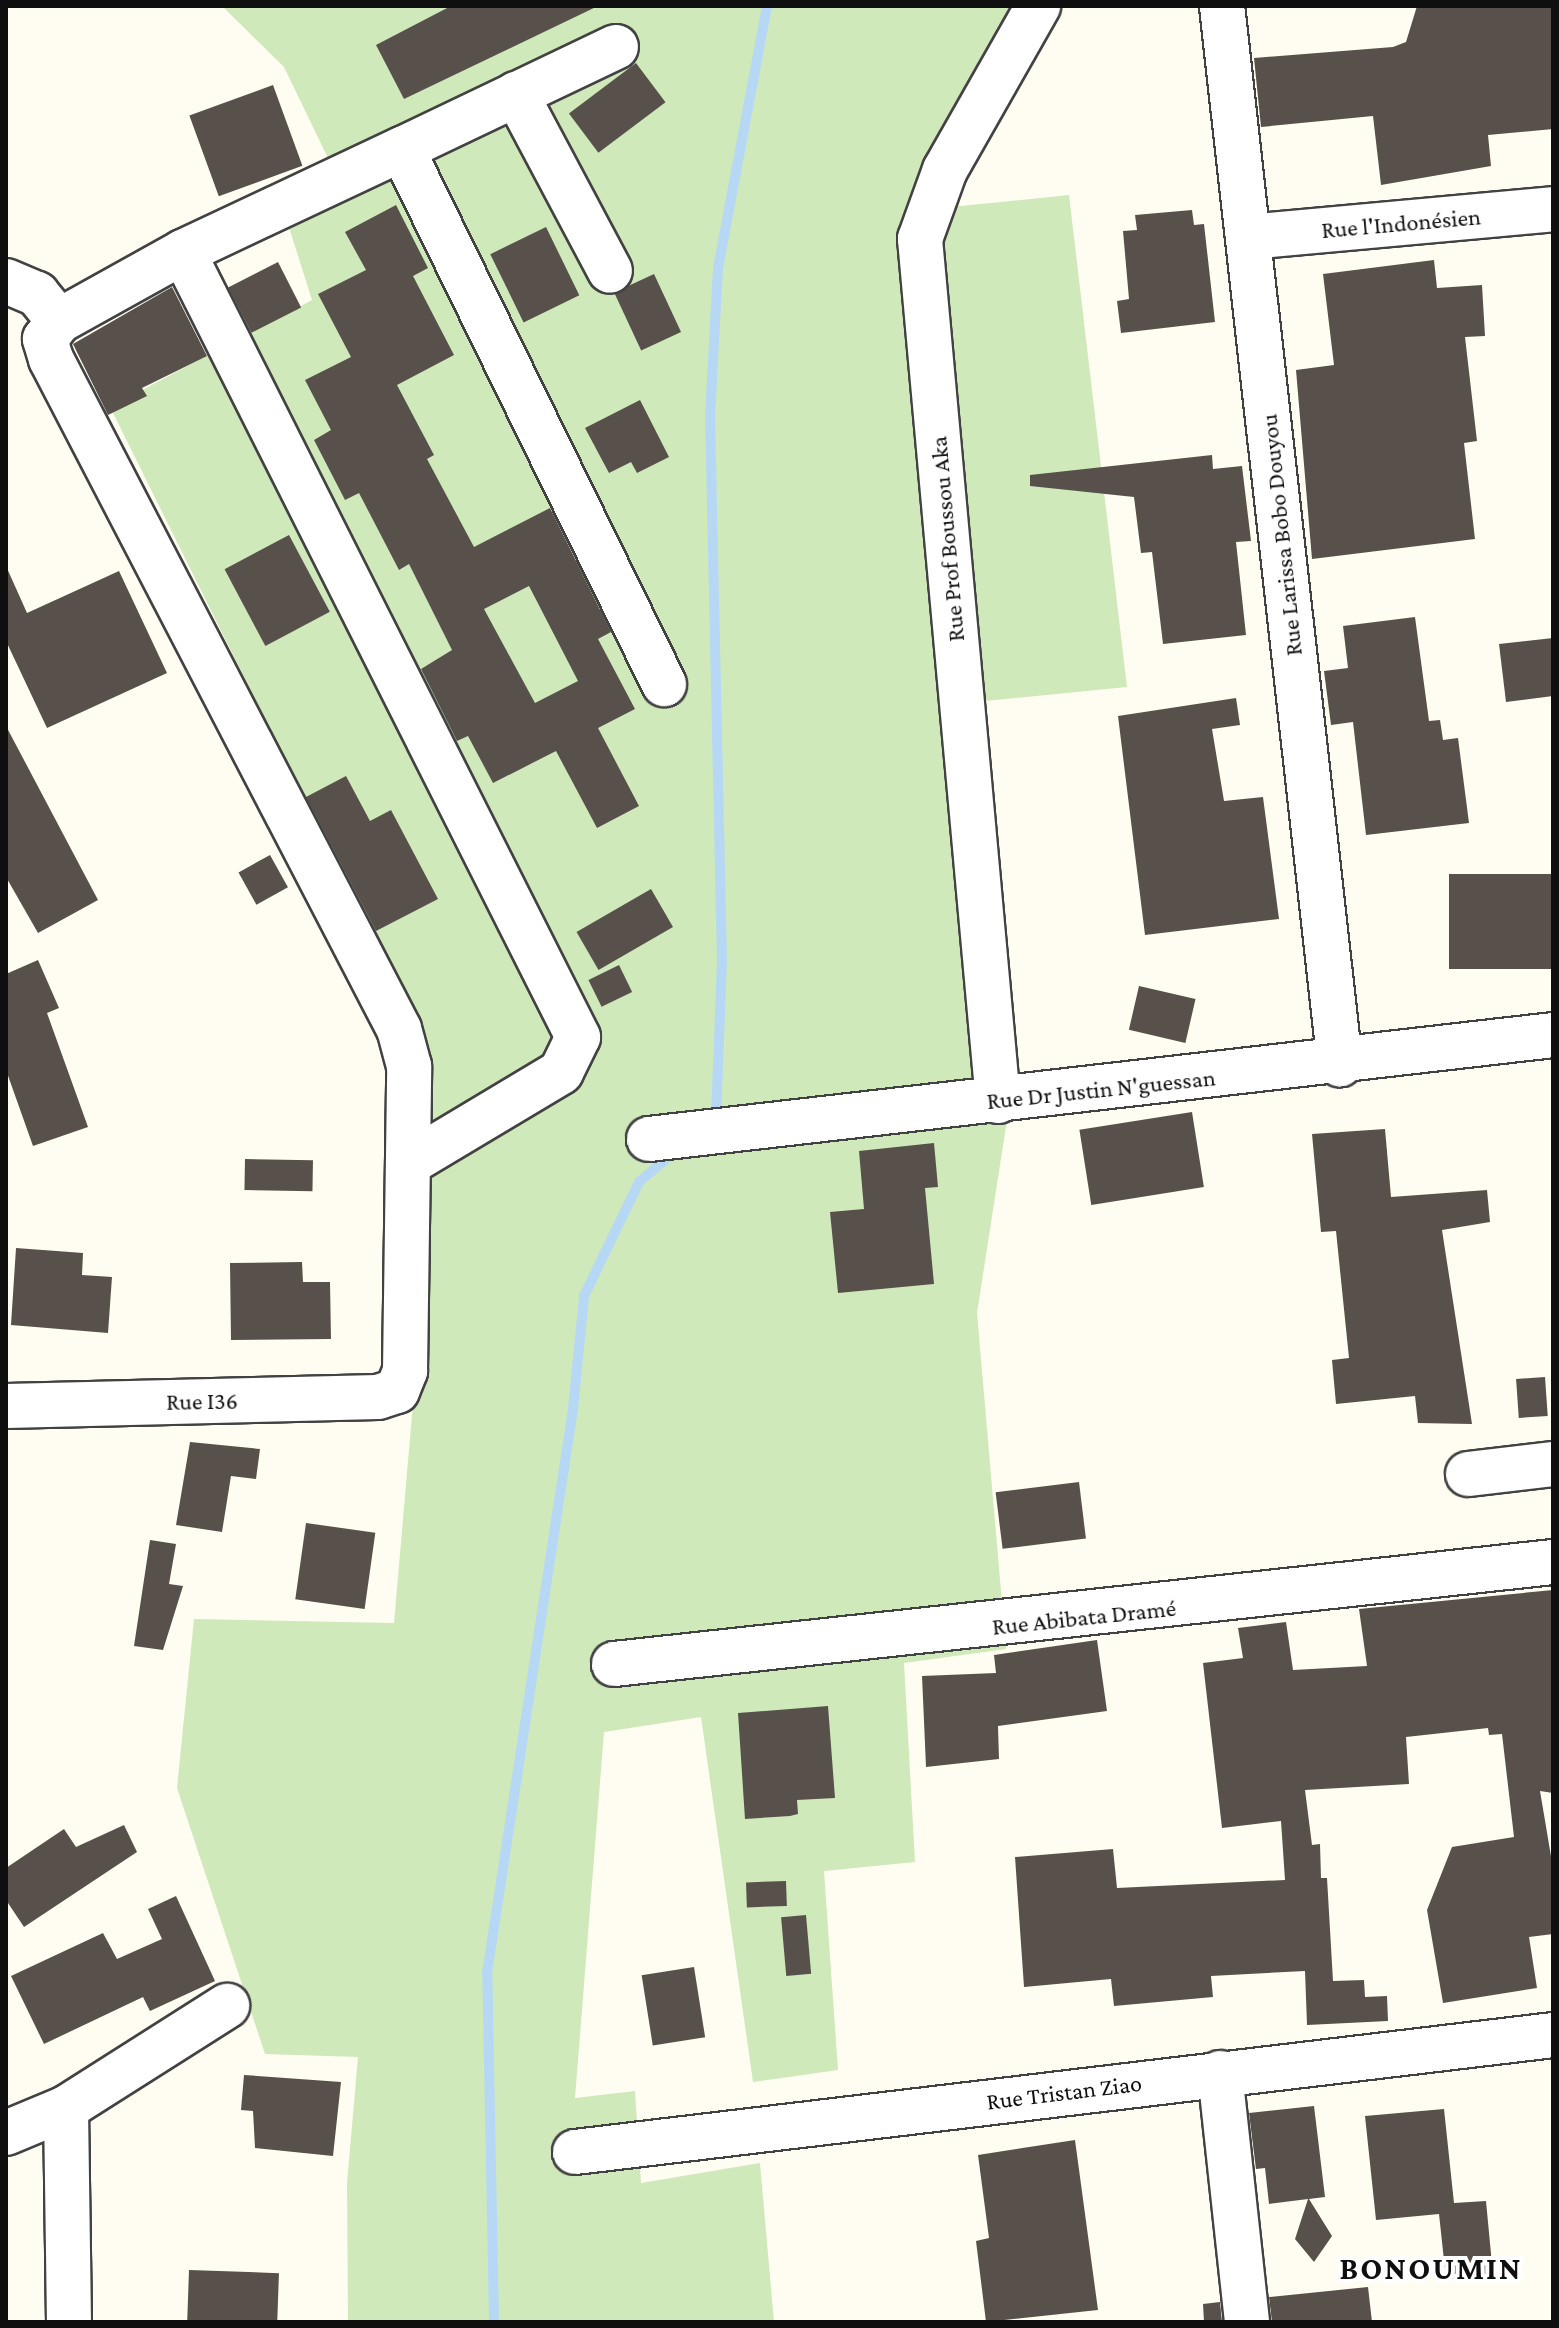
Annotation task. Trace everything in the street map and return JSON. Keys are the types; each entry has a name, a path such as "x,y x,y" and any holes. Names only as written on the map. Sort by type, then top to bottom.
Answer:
{"street":[{"name":"Rue Prof Boussou Aka","path":"998,1101 920,239 945,170 1038,6"},
{"name":"Rue Larissa Bobo Douyou","path":"1222,6 1340,1064"},
{"path":"409,1163 409,1066 399,1029 51,359 45,339 59,321 183,252 616,47"},
{"path":"516,94 610,271"},
{"path":"402,149 664,684"},
{"name":"Rue l'Indonésien","path":"1248,237 1553,209"},
{"path":"183,252 578,1037 561,1072 409,1163"},
{"path":"6,281 37,294 59,321"},
{"name":"Rue Dr Justin N'guessan","path":"649,1139 1340,1064 1553,1035"},
{"name":"Rue I36","path":"6,1406 397,1391 405,1371 409,1163"},
{"path":"1468,1474 1553,1464"},
{"name":"Rue Abibata Dramé","path":"614,1664 1553,1562"},
{"path":"6,2133 66,2108 227,2006"},
{"name":"Rue Tristan Ziao","path":"575,2152 1553,2035"},
{"path":"1220,2073 1247,2322"},
{"path":"66,2108 69,2322"}],"green space":[{"path":"222,6 1052,6 941,208 1069,195 1127,687 974,702 1007,1120 977,1313 1006,1649 904,1663 915,1862 824,1871 838,2070 753,2082 701,1717 604,1732 575,2098 635,2091 641,2183 760,2163 774,2322 348,2322 347,2183 358,2057 265,2054 177,1788 194,1619 394,1623 416,1369 419,1030 110,407 312,300 280,199 340,183 284,67"}],"building":[{"path":"451,6 598,6 404,99 376,45"},
{"path":"1417,6 1553,6 1553,129 1488,135 1491,166 1381,185 1373,116 1261,127 1254,58 1393,47 1406,42"},
{"path":"636,63 665,102 598,153 569,114"},
{"path":"273,85 302,166 219,196 189,115"},
{"path":"396,205 428,268 413,276 454,355 397,385 434,455 427,459 474,547 550,508 611,632 598,639 635,709 598,728 639,806 597,828 556,751 493,783 468,736 457,741 421,669 452,650 409,564 399,570 359,493 345,500 314,440 331,430 305,380 351,357 318,294 366,270 345,232","holes":["529,586 578,681 535,703 484,609"]},
{"path":"1192,210 1194,225 1204,224 1215,322 1121,333 1117,301 1129,299 1123,231 1137,230 1135,215"},
{"path":"546,227 579,295 524,322 490,254"},
{"path":"1434,260 1437,288 1482,285 1485,336 1465,337 1477,441 1464,443 1475,539 1312,559 1296,370 1334,365 1323,274"},
{"path":"278,262 301,307 251,333 228,287"},
{"path":"654,274 681,332 641,351 614,293"},
{"path":"172,287 207,356 142,388 147,396 108,415 73,344"},
{"path":"640,400 669,457 637,473 631,462 609,473 585,428"},
{"path":"1212,455 1213,469 1242,466 1251,541 1236,542 1246,635 1163,644 1152,552 1141,553 1134,497 1030,486 1030,475"},
{"path":"289,535 330,612 265,646 225,569"},
{"path":"6,566 27,613 119,571 167,673 47,728 6,641"},
{"path":"1415,617 1429,721 1440,720 1443,740 1458,738 1469,823 1366,835 1353,722 1331,725 1324,671 1348,668 1343,626"},
{"path":"1553,638 1553,696 1506,702 1499,644"},
{"path":"1236,698 1240,725 1212,729 1224,801 1263,797 1279,919 1145,935 1118,716"},
{"path":"6,726 98,900 38,933 6,877"},
{"path":"346,776 370,821 391,810 438,899 376,931 306,797"},
{"path":"270,855 288,887 256,905 239,872"},
{"path":"1449,874 1553,874 1553,969 1449,969"},
{"path":"651,889 673,927 599,970 577,932"},
{"path":"38,960 59,1008 47,1013 88,1127 33,1146 6,1070 6,974"},
{"path":"619,965 632,992 602,1007 588,980"},
{"path":"1139,986 1196,999 1185,1043 1129,1030"},
{"path":"1192,1112 1204,1187 1091,1205 1079,1130"},
{"path":"1385,1129 1391,1197 1487,1190 1490,1222 1442,1230 1472,1424 1418,1423 1415,1396 1336,1404 1332,1360 1349,1358 1336,1231 1321,1232 1312,1134"},
{"path":"934,1143 938,1187 925,1188 934,1284 838,1293 830,1212 864,1209 859,1151"},
{"path":"245,1159 313,1160 312,1191 244,1190"},
{"path":"16,1248 83,1253 82,1275 112,1277 108,1333 11,1325"},
{"path":"302,1262 303,1282 330,1282 331,1339 231,1340 230,1263"},
{"path":"1545,1377 1548,1416 1519,1418 1516,1379"},
{"path":"190,1442 260,1449 256,1479 231,1476 222,1532 176,1525"},
{"path":"1079,1482 1086,1539 1003,1549 996,1492"},
{"path":"306,1523 375,1533 365,1609 295,1599"},
{"path":"150,1540 176,1544 169,1584 183,1586 163,1650 134,1646"},
{"path":"1553,1590 1553,1793 1540,1791 1553,1868 1553,1934 1529,1937 1537,1988 1443,2003 1427,1910 1452,1847 1514,1837 1502,1734 1489,1735 1488,1728 1406,1737 1409,1784 1305,1790 1312,1845 1320,1844 1321,1878 1327,1878 1333,1981 1364,1980 1365,1997 1387,1996 1388,2021 1307,2025 1305,1971 1211,1976 1213,1997 1114,2006 1111,1979 1024,1987 1015,1857 1113,1849 1117,1888 1285,1880 1281,1821 1222,1828 1203,1663 1243,1658 1238,1628 1286,1622 1293,1670 1367,1666 1359,1609"},
{"path":"1097,1640 1107,1711 998,1726 999,1759 926,1767 922,1676 996,1673 994,1655"},
{"path":"828,1706 835,1798 797,1800 798,1814 790,1816 745,1819 738,1713"},
{"path":"124,1825 137,1852 24,1927 6,1900 6,1868 64,1829 76,1847"},
{"path":"786,1881 787,1906 747,1907 746,1882"},
{"path":"176,1896 215,1981 150,2011 143,1997 44,2044 11,1976 103,1933 117,1959 162,1939 148,1909"},
{"path":"806,1915 811,1974 786,1976 781,1917"},
{"path":"694,1967 705,2037 653,2045 642,1975"},
{"path":"244,2075 341,2082 333,2156 255,2148 253,2111 241,2110"},
{"path":"1314,2106 1325,2197 1309,2199 1332,2236 1314,2262 1295,2239 1308,2199 1269,2204 1265,2168 1256,2169 1249,2113"},
{"path":"1444,2109 1454,2203 1486,2201 1493,2275 1446,2279 1439,2214 1376,2220 1365,2116"},
{"path":"1075,2140 1098,2310 986,2322 976,2241 989,2238 978,2155"},
{"path":"189,2270 279,2273 277,2322 187,2322"},
{"path":"1368,2287 1372,2322 1272,2322 1269,2297"},
{"path":"1220,2302 1222,2322 1204,2322 1203,2304"}],"waterway":[{"path":"716,1117 722,961 710,416 718,268 767,6"},
{"path":"494,2322 487,1973 573,1409 584,1296 639,1182 677,1150"}],"district":[{"name":"BONOUMIN","path":"1431,2268"}]}
